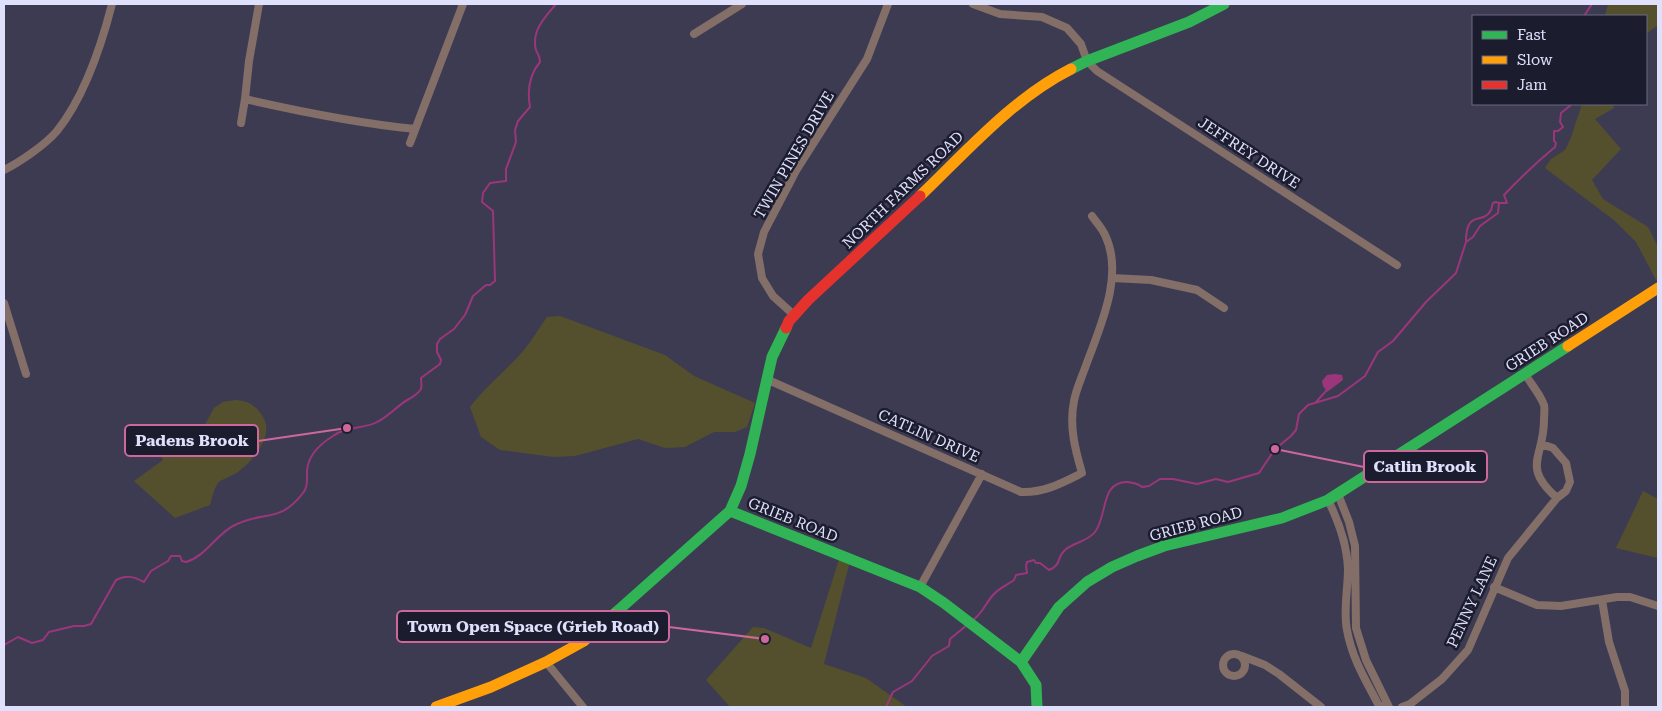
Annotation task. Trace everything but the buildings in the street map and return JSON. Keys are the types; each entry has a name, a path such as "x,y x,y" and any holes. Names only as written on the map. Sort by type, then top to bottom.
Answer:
{"main road":[{"name":"NORTH FARMS ROAD","path":"730,511 741,486 750,454 772,357 789,321 808,300 1014,105 1049,80 1088,61 1188,22 1223,4"},
{"name":"GRIEB ROAD","path":"730,511 920,587 1022,662 1046,624 1064,601 1085,584 1112,568 1153,549 1276,520 1328,500 1658,288"},
{"path":"436,707 491,687 546,662 584,641 730,511"},
{"path":"1022,662 1036,685 1037,707"}],"street":[{"path":"4,170 20,162 56,132 82,92 102,43 112,4"},
{"path":"241,123 259,4"},
{"path":"410,143 463,4"},
{"path":"694,34 742,4"},
{"name":"TWIN PINES DRIVE","path":"794,315 773,296 762,278 758,254 764,232 797,169 866,59 888,4"},
{"path":"973,4 1000,14 1042,17 1057,22 1067,28 1080,44 1088,61"},
{"name":"JEFFREY DRIVE","path":"1088,61 1097,71 1398,265"},
{"path":"245,99 324,117 373,125 415,129"},
{"path":"1092,216 1105,235 1111,252 1112,278 1151,280 1197,290 1224,308"},
{"name":"CATLIN DRIVE","path":"766,379 1021,492 1034,493 1050,489 1082,473 1074,444 1071,423 1074,399 1103,322 1112,278"},
{"path":"4,303 26,374"},
{"path":"1525,374 1544,405 1544,431 1536,473 1548,491 1557,498"},
{"name":"PENNY LANE","path":"1402,707 1410,704 1442,679 1468,650 1508,558 1557,498 1566,491 1570,482 1566,463 1554,448 1541,444"},
{"path":"920,587 982,474"},
{"path":"1338,494 1349,522 1355,546 1356,628 1366,660 1389,707"},
{"path":"1328,500 1340,526 1345,547 1348,570 1346,629 1353,657 1378,704 1384,707"},
{"path":"1494,588 1537,605 1561,606 1630,597 1658,606"},
{"path":"1602,600 1609,642 1625,691 1625,707"},
{"path":"1242,656 1272,670 1321,707"},
{"path":"546,662 583,707"}],"shaded area":[{"path":"1608,4 1658,4 1658,25 1647,33 1647,15 1605,15"},
{"path":"1582,105 1613,105 1614,108 1595,119 1621,149 1592,180 1603,199 1648,227 1658,247 1658,278 1656,280 1636,242 1615,221 1545,168 1551,159 1565,150"},
{"path":"560,316 665,355 694,376 755,403 747,427 735,432 714,432 685,447 665,448 638,439 575,456 553,457 500,450 481,437 470,407 524,350 547,317"},
{"path":"1327,375 1342,375 1343,380 1327,392 1322,381"},
{"path":"235,400 251,404 258,409 263,417 266,424 266,433 260,449 248,464 218,483 210,505 175,518 134,481 163,460 161,457 181,440 193,436 202,430 214,408 223,402"},
{"path":"1643,491 1658,499 1658,558 1616,548"},
{"path":"841,553 851,557 824,664 866,678 907,707 730,707 706,680 753,627 764,628 811,648"}],"waterway":[{"path":"4,645 18,637 32,643 43,640 49,632 91,624 116,580 130,577 144,582 151,571 168,561 171,556 180,556 182,561 186,562 200,555 224,532 237,524 279,513 287,509 305,491 308,465 316,450 344,430 368,426 379,421 419,392 421,378 440,364 441,360 437,352 437,344 440,339 454,329 465,315 473,296 486,285 490,285 495,281 493,211 482,202 483,193 490,183 506,181 506,169 516,142 515,130 518,121 530,107 530,83 533,72 540,62 536,50 535,37 540,25 556,4"},
{"path":"1585,15 1592,4"},
{"path":"972,621 1000,588 1014,580 1016,575 1027,573 1027,562 1034,560 1049,570 1056,566 1065,550 1092,535 1099,525 1109,493 1119,483 1128,482 1142,487 1149,486 1160,479 1173,479 1197,484 1216,479 1228,482 1259,473 1275,449 1296,430 1299,414 1308,405 1338,396 1365,376 1378,352 1393,341 1426,302 1456,273 1466,242 1473,237 1480,226 1498,213 1499,203 1507,203 1504,195 1555,147 1554,131 1558,131 1563,127 1560,122 1561,113 1571,105"},
{"path":"1466,242 1467,232 1472,221 1488,215 1493,203 1499,203"},
{"path":"1316,402 1326,391"},
{"path":"886,707 893,692 912,681 932,656 949,646 950,639 967,625"}],"traffic: fast":[{"path":"1071,69 1087,61 1189,22 1224,4"},
{"path":"613,615 730,511 741,486 750,454 772,357 786,328"},
{"path":"1021,662 1059,607 1087,582 1112,567 1164,546 1282,518 1328,500 1568,346"},
{"path":"730,511 920,587 1021,662 1036,685 1037,707"}],"traffic: slow":[{"path":"920,196 991,127 1029,95 1071,69"},
{"path":"1568,346 1658,288"},
{"path":"436,707 491,687 546,662 584,641 613,615"}],"traffic: jam":[{"path":"786,328 789,321 808,300 920,196"}],"place":[{"name":"Padens Brook","path":"347,428"},
{"name":"Catlin Brook","path":"1275,449"},
{"name":"Town Open Space (Grieb Road)","path":"765,639"}]}
